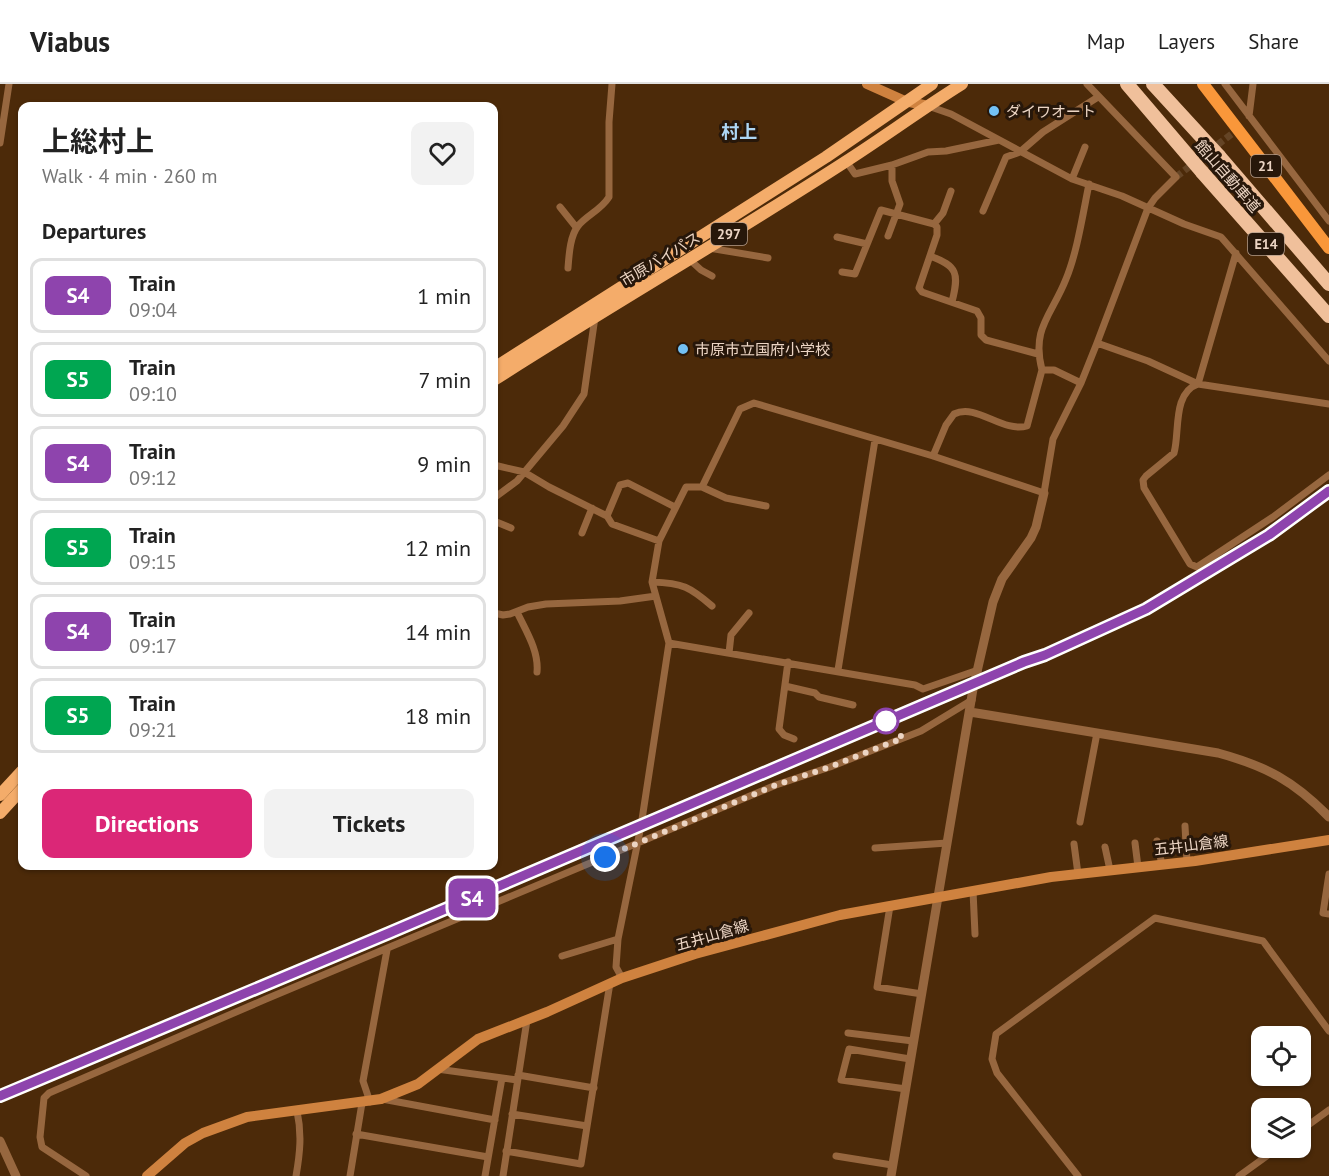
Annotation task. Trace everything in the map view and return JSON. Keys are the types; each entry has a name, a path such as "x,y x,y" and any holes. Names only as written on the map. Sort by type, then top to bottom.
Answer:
{"highway":[{"name":"市原バイパス","path":"498,365 826,157 932,84"},
{"name":"市原バイパス","path":"498,377 846,161 962,84"},
{"name":"館山自動車道","path":"1127,84 1329,316"},
{"name":"館山自動車道","path":"1153,84 1219,156 1329,284"},
{"path":"0,795 18,775"},
{"path":"0,813 18,793"}],"main road":[{"name":"21","path":"1203,84 1329,248"},
{"path":"875,85 905,101 928,106"},
{"name":"五井山倉線","path":"147,1176 185,1143 203,1133 247,1117 371,1101 418,1084 478,1039 527,1020 610,982 695,954 840,915 973,891 1078,874 1187,862 1329,840"}],"street":[{"path":"0,143 9,84"},
{"path":"568,268 576,227 604,205 609,197 609,122 612,84"},
{"path":"891,1176 972,700 997,590 1036,527 1053,439 1081,383 1148,208 1176,177 1087,84"},
{"path":"1225,84 1329,221"},
{"path":"1249,116 1253,84"},
{"path":"983,211 1006,157 1020,152 1043,132 1098,97"},
{"path":"928,106 951,114 1072,179 1221,237 1329,361"},
{"path":"846,161 855,174 892,165 928,152 946,151 999,140"},
{"path":"1072,179 1085,147"},
{"path":"888,236 900,204 892,182 892,165"},
{"path":"933,456 946,425 954,414 960,411 967,411 1021,428 1027,426 1042,370 1038,354 1045,317 1066,279 1089,184"},
{"path":"934,224 943,213 951,191"},
{"path":"560,207 576,227"},
{"path":"842,272 855,274 880,210 934,224 937,227 937,234 919,288 922,292 977,311 981,318 981,335 986,340 1038,354"},
{"path":"837,237 867,244"},
{"path":"708,247 768,258"},
{"path":"1198,384 1236,253"},
{"path":"930,256 948,262 954,270 956,282 952,302"},
{"path":"689,260 712,276"},
{"path":"498,495 517,481 562,426 584,394 595,315"},
{"path":"1097,343 1148,361 1198,384 1329,404"},
{"path":"1042,370 1054,370 1081,383"},
{"path":"1198,384 1192,386 1179,408 1174,453 1143,480 1144,488 1190,564 1197,567 1273,517 1329,475"},
{"path":"702,487 740,409 754,403 933,456 1044,493"},
{"path":"838,670 875,440"},
{"path":"498,466 524,472 549,488 607,516 612,524 659,541"},
{"path":"607,516 620,485 623,483 628,483 675,507"},
{"path":"622,978 616,968 618,939 638,843 669,643 652,582 659,541 686,486 702,487 726,498 766,506"},
{"path":"582,532 592,508"},
{"path":"498,523 511,528"},
{"path":"652,582 670,582 692,589 712,606"},
{"path":"498,614 503,615 546,604 620,601 656,596"},
{"path":"517,612 533,646 538,663 537,672"},
{"path":"729,652 731,635 749,613"},
{"path":"669,643 838,670 915,685 922,689 978,670"},
{"path":"788,662 779,729 784,735 794,739"},
{"path":"785,686 853,705"},
{"path":"86,1176 42,1147 40,1137 44,1098 49,1093 266,999 776,785 830,767 921,731 972,700"},
{"path":"970,712 1218,753 1243,760 1291,782 1329,815"},
{"path":"1080,822 1097,733"},
{"path":"1185,826 1187,862"},
{"path":"1157,841 1162,865"},
{"path":"875,848 947,843"},
{"path":"1135,843 1138,867"},
{"path":"1074,844 1078,874"},
{"path":"1105,847 1110,870"},
{"path":"1329,874 1323,913 1329,914"},
{"path":"973,891 975,934"},
{"path":"890,906 877,987 922,994"},
{"path":"1078,1176 997,1073 992,1059 996,1034 1155,918 1263,941 1329,1031"},
{"path":"562,956 618,939"},
{"path":"358,1176 350,1175 357,1134 371,1101 363,1081 387,950"},
{"path":"507,1151 581,1164 610,982"},
{"path":"502,1176 527,1020"},
{"path":"848,1033 913,1041"},
{"path":"906,1089 841,1080 849,1049 910,1059"},
{"path":"437,1069 594,1088"},
{"path":"485,1176 502,1078"},
{"path":"371,1101 495,1120"},
{"path":"1311,1123 1329,1110"},
{"path":"296,1176 301,1147 297,1111"},
{"path":"512,1114 587,1126"},
{"path":"357,1134 488,1157"},
{"path":"0,1141 16,1176"},
{"path":"836,1156 892,1165"},
{"path":"1239,1176 1264,1158"}],"tunnel":[{"path":"1176,177 1238,129"}],"railway":[{"path":"1038,659 1146,609 1269,535 1329,491"},
{"path":"0,1096 1045,655"}],"train":[{"name":"S4","path":"0,1096 1045,655 1146,609 1204,576 1269,535 1329,491"}],"place":[{"name":"ダイワオート","path":"994,111"},
{"name":"市原市立国府小学校","path":"683,349"}],"district":[{"name":"村上","path":"739,131"}],"route":[{"path":"605,857 776,785 830,767 903,738 886,721"}]}
